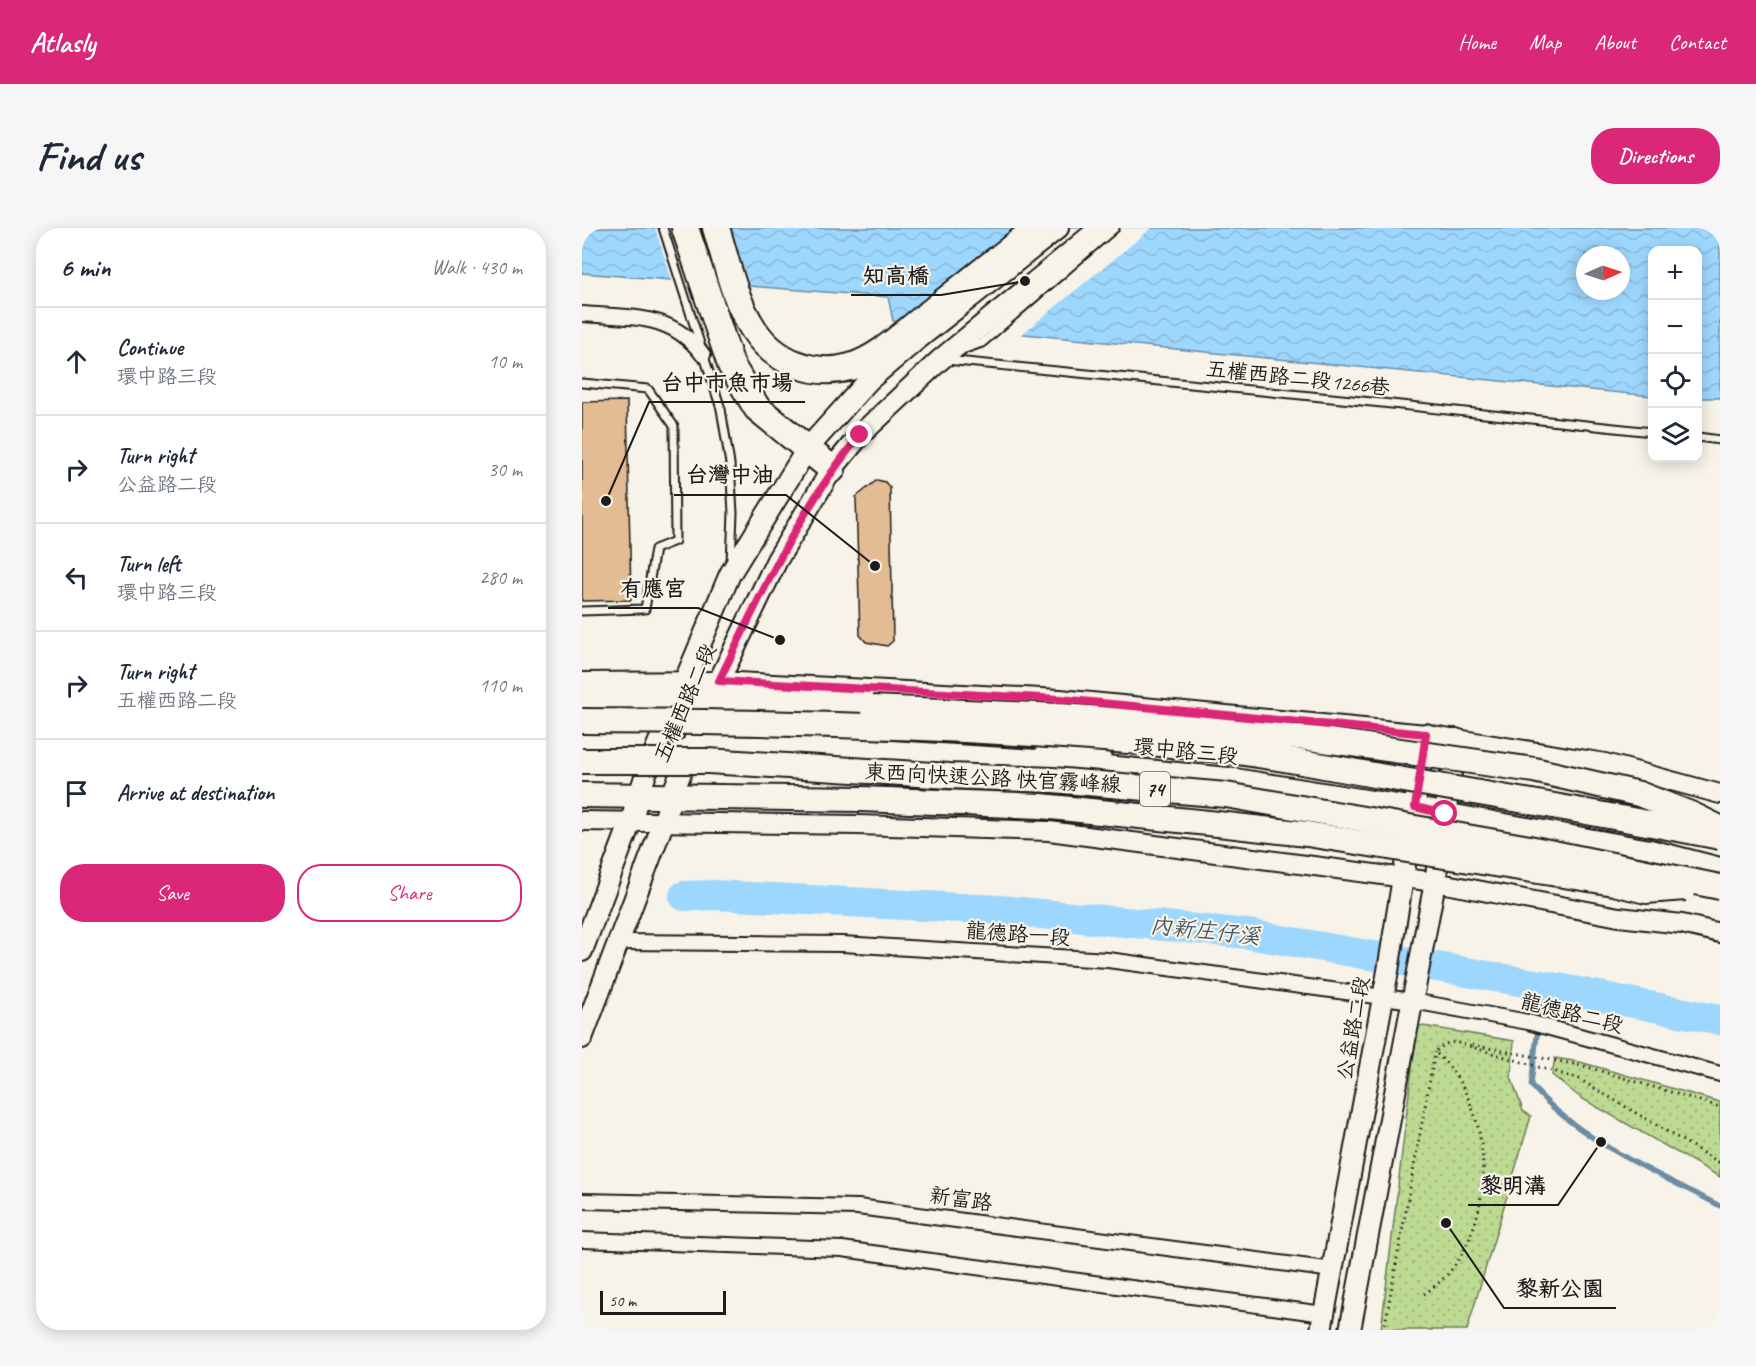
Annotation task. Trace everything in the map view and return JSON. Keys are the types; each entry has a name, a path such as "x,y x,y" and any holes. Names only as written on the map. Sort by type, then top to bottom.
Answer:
{"highway":[{"path":"685,228 731,365 757,408 832,469"},
{"path":"716,228 740,306 756,332 782,359 820,370 852,367 888,346 1037,228"},
{"path":"582,701 680,691 715,691 872,708 1151,722 1317,739 1534,770 1639,794 1720,828"},
{"name":"東西向快速公路 快官霧峰線","path":"582,721 713,721 953,729 1060,735 1241,753 1536,802 1720,837"},
{"name":"東西向快速公路 快官霧峰線","path":"582,761 708,761 1053,780 1226,795 1720,880"},
{"path":"582,795 860,799 1041,806 1307,834 1614,883 1646,891 1720,880"}],"main road":[{"name":"五權西路二段","path":"583,946 632,821 647,770 730,574 807,449 869,380 1058,228"},
{"name":"五權西路二段","path":"582,1038 671,797 715,691 777,560 832,469 860,435 940,360 1100,228"},
{"name":"公益路二段","path":"1323,1322 1384,997 1426,734"},
{"path":"1350,1330 1433,892 1456,739"}],"street":[{"path":"582,314 647,319 667,324 693,342 703,355"},
{"path":"582,682 680,691"},
{"name":"環中路三段","path":"715,691 1060,699 1426,734 1605,763 1720,794"},
{"name":"環中路三段","path":"582,732 664,732 695,738 1058,747 1230,766 1650,849 1720,880"},
{"path":"582,770 647,770 695,738"},
{"name":"環中路三段","path":"1446,807 1653,840 1720,856"},
{"path":"582,821 1048,831 1403,877 1433,892 1682,924 1720,933"},
{"name":"龍德路一段","path":"618,942 842,944 1108,960 1413,1001"},
{"name":"龍德路二段","path":"1413,1001 1528,1022 1720,1074"},
{"name":"新富路","path":"582,1201 858,1207 1333,1270"},
{"path":"582,1240 842,1249 1323,1322"}],"lane":[{"path":"663,228 721,410 730,464 733,513 730,574"},
{"path":"940,360 982,343 1115,228"},
{"name":"五權西路二段1266巷","path":"940,360 1648,431"},
{"path":"582,383 648,389 674,426 675,541 655,549 645,609 582,611"},
{"path":"1702,438 1720,440"}],"path":[{"path":"1455,1042 1578,1079 1720,1163"},
{"path":"1384,1330 1435,1052 1445,1044 1455,1042 1584,1066 1720,1107"},
{"path":"1424,1294 1451,1270 1465,1246 1481,1195 1483,1167 1482,1142 1475,1118 1449,1065 1435,1052"}],"green space":[{"path":"1417,1025 1514,1041 1511,1077 1523,1111 1531,1116 1467,1330 1381,1330"},
{"path":"1555,1058 1580,1062 1720,1102 1720,1177 1581,1098 1552,1075"}],"water":[{"path":"582,228 1720,228 1720,398 1702,398 1702,246 1648,246 1648,396 893,321 888,297 582,273"}],"pier":[{"path":"655,228 730,228 751,290 673,283"},
{"path":"1028,228 1152,228 1017,338 906,326"}],"building":[{"path":"627,401 631,600 582,601 582,402"},
{"path":"877,480 885,482 890,488 893,641 887,646 866,642 860,635 856,497"}],"waterway":[{"name":"內新庄仔溪","path":"684,896 715,895 1000,910 1248,934 1558,988 1720,1020"},
{"path":"1543,985 1531,1085 1572,1123 1595,1139 1645,1168 1720,1206"}],"place":[{"name":"知高橋","path":"1025,281"},
{"name":"台中市魚市場","path":"606,501"},
{"name":"台灣中油","path":"875,566"},
{"name":"有應宮","path":"780,640"},
{"name":"黎明溝","path":"1601,1142"},
{"name":"黎新公園","path":"1446,1223"}],"route":[{"path":"860,435 832,469 777,560 719,681 1060,699 1426,734 1415,807 1445,814"}]}
